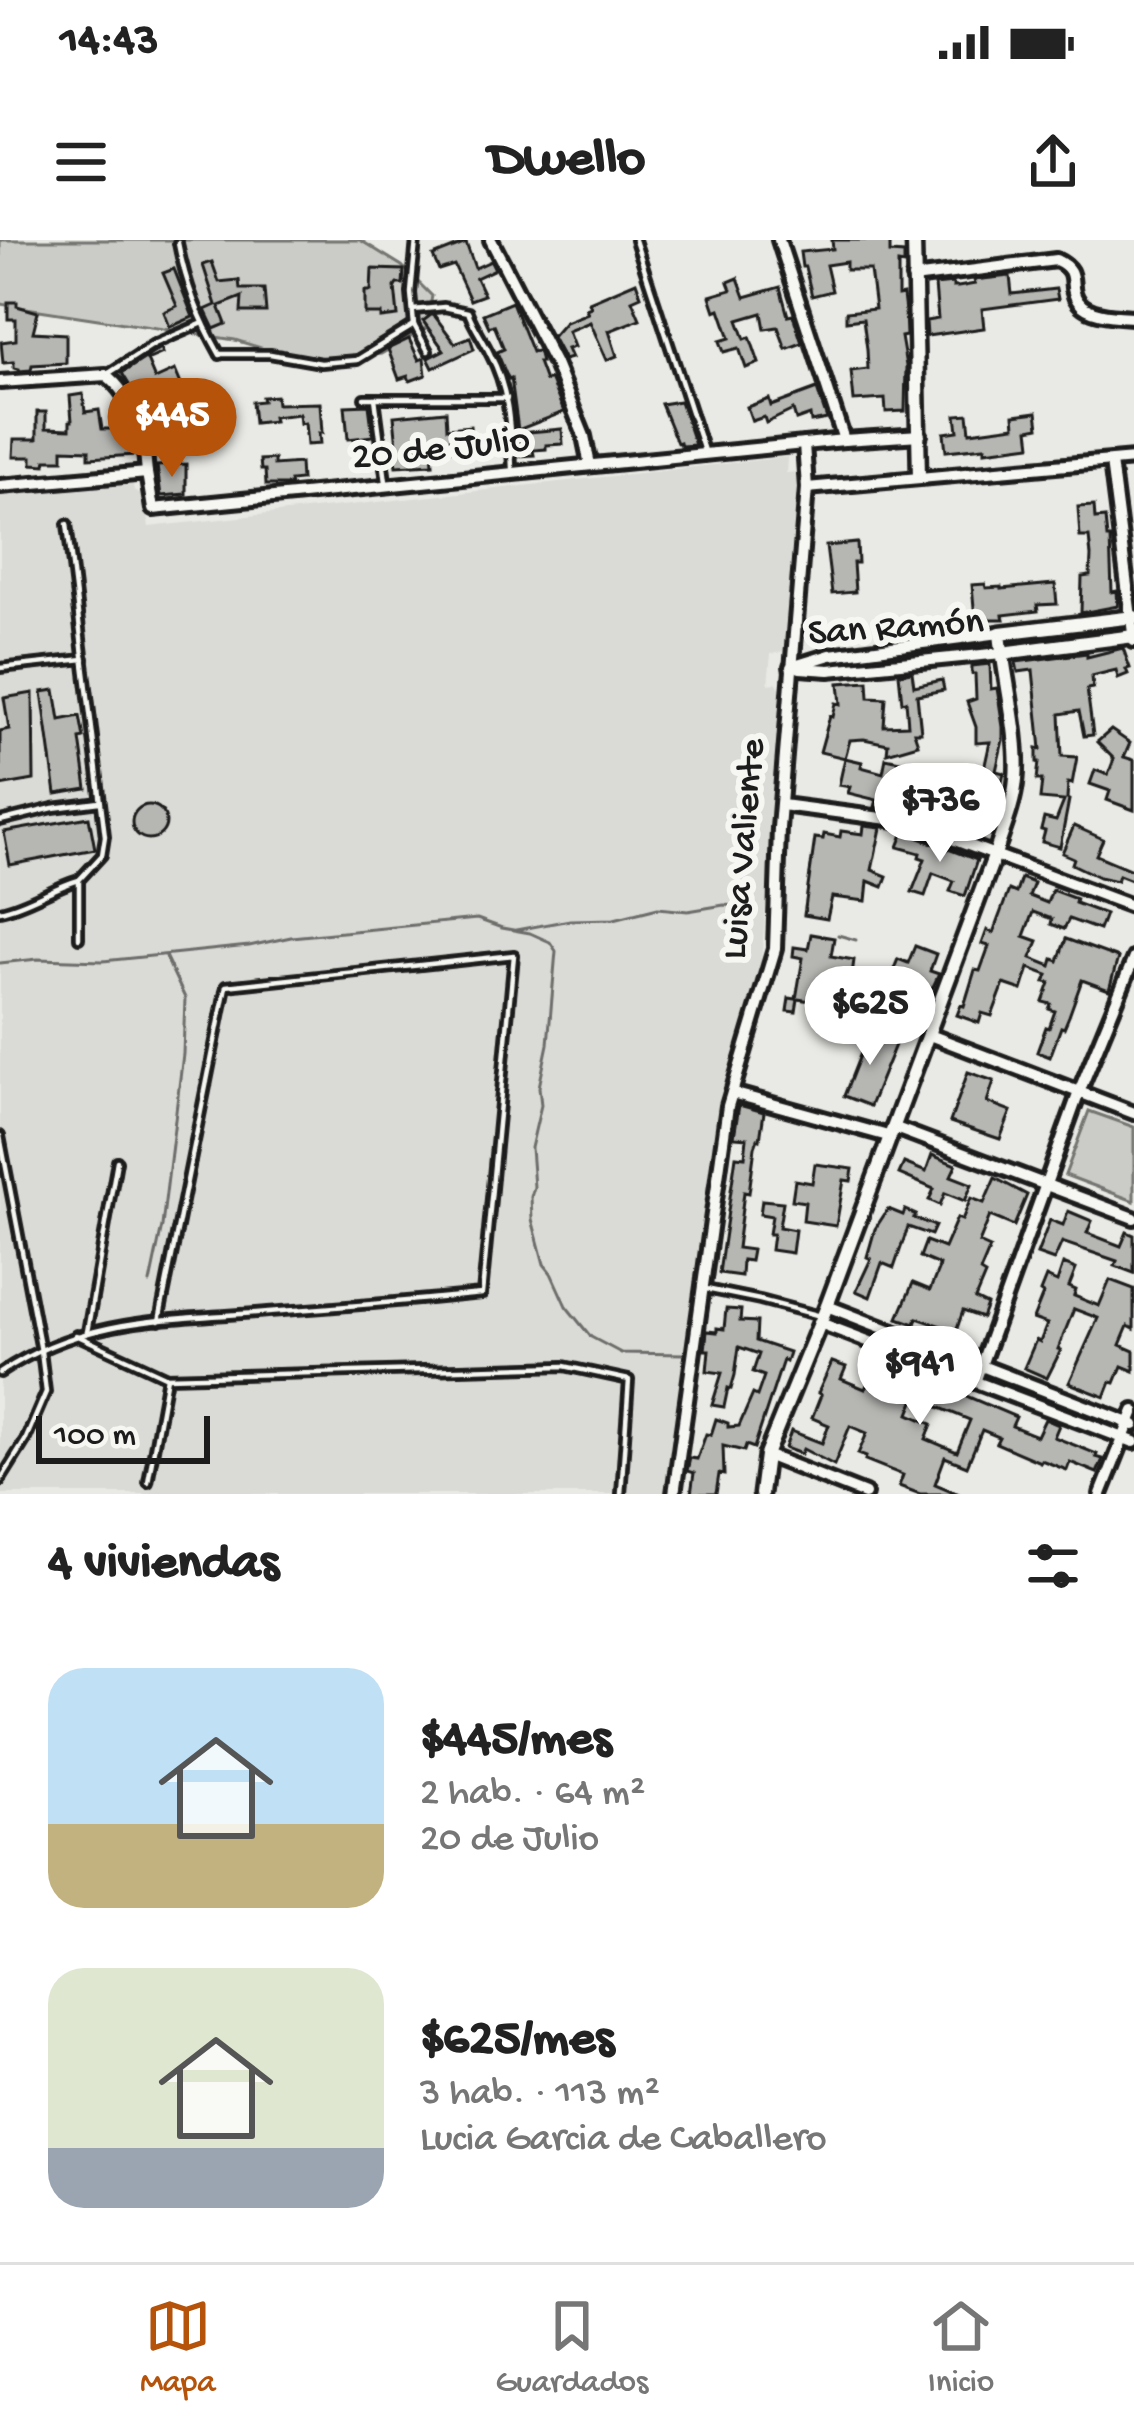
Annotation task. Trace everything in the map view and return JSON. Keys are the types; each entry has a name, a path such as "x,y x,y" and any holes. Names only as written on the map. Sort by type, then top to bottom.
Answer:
{"street":[{"path":"491,240 555,364 584,436 590,465"},
{"path":"779,240 844,440"},
{"path":"914,240 919,477"},
{"path":"913,278 1057,260 1072,273 1075,298 1082,306 1106,315 1134,316"},
{"path":"0,382 106,375 128,400 147,472 0,486"},
{"name":"20 de Julio","path":"147,472 153,509 920,436"},
{"name":"Luisa Valiente","path":"674,1494 728,1106 775,949 807,488 804,444"},
{"path":"807,488 1134,459"},
{"path":"1112,462 1134,637"},
{"name":"San Ramón","path":"791,668 830,655 1132,617"},
{"path":"760,1494 766,1455 995,854 1016,782 1000,633"},
{"name":"San Ramón","path":"791,668 829,670 1134,637"},
{"path":"782,806 904,821 1134,908"},
{"path":"975,1382 1079,1092 1134,958"},
{"path":"927,1034 1134,1113"},
{"path":"732,1094 891,1131 1134,1218"},
{"path":"823,1315 1132,1420 1129,1440 1101,1494"},
{"path":"823,1315 975,1382 1129,1440"},
{"path":"766,1455 865,1494"}],"lane":[{"path":"416,240 412,310 428,351"},
{"path":"635,240 705,454"},
{"path":"178,243 187,287 220,355 270,354 321,363 358,360 414,325"},
{"path":"412,310 468,311 507,398 512,474"},
{"path":"106,375 154,344 202,323"},
{"path":"364,398 507,398"},
{"path":"376,398 386,487"},
{"path":"0,911 26,905 79,880 105,846 67,524"},
{"path":"0,668 84,659"},
{"path":"0,821 101,802"},
{"path":"79,880 79,938"},
{"path":"0,1373 76,1335 116,1324 159,1321 482,1294 514,956 226,986 159,1321"},
{"path":"0,1136 46,1392 25,1441 0,1481"},
{"path":"87,1332 117,1161"},
{"path":"701,1288 823,1315"},
{"path":"76,1335 167,1377 564,1366 629,1380 621,1494"},
{"path":"148,1483 167,1377"}],"shaded area":[{"path":"0,240 360,240 402,266 432,296 426,328 381,354 303,361 235,340 0,304"},
{"path":"787,457 786,473 799,472 788,646 771,654 768,684 777,683 781,690 759,984 723,1108 668,1494 0,1494 0,493 133,485 143,497 149,527"},
{"path":"1089,1111 1134,1127 1134,1201 1065,1175"}],"building":[{"path":"832,240 890,240 890,253 904,254 904,265 898,264 898,296 903,295 905,312 906,336 901,337 905,411 886,412 885,399 854,401 851,371 868,369 867,349 863,319 846,321 846,312 875,309 870,270 846,270 846,262 826,265 832,291 812,296 800,252 833,249"},
{"path":"466,243 475,268 491,261 495,269 476,278 484,295 470,300 454,265 439,270 433,256"},
{"path":"212,262 219,282 239,280 240,289 264,289 266,312 241,312 242,297 219,306 226,324 214,329 205,310 216,305 203,265"},
{"path":"174,269 193,317 170,327 164,312 177,306 163,273"},
{"path":"372,269 404,270 403,284 395,287 398,316 365,314"},
{"path":"1010,276 1012,294 1056,289 1058,299 982,309 984,328 927,336 926,321 938,319 935,285 958,287"},
{"path":"738,278 745,297 780,287 802,343 786,349 778,327 765,329 762,313 738,320 759,363 746,368 739,348 724,352 720,341 730,338 710,296 731,290 728,282"},
{"path":"636,282 641,296 632,300 640,319 609,331 617,356 607,360 590,322 568,331 574,347 567,349 571,358 564,360 552,337 565,322 588,313 589,302"},
{"path":"8,302 38,312 33,332 66,334 66,363 32,365 31,370 19,371 14,362 3,363 1,342 16,340 16,319 8,319"},
{"path":"512,302 532,352 539,354 545,381 550,379 564,412 518,430 511,378 497,352 504,349 494,325 489,327 483,314"},
{"path":"431,315 455,343 470,337 474,349 433,368 428,358 444,350 423,321"},
{"path":"409,339 419,360 424,358 426,375 410,381 408,376 399,379 388,349"},
{"path":"161,348 163,353 147,360 155,379 175,370 193,413 181,419 185,428 176,431 170,419 149,427 146,418 156,414 149,397 139,401 122,373"},
{"path":"817,389 827,419 811,422 810,415 796,420 793,410 766,423 764,417 752,421 747,407 769,399 771,406"},
{"path":"83,394 85,412 99,410 102,429 126,429 135,455 89,458 89,450 63,449 63,460 46,460 46,465 32,464 32,457 13,457 14,439 37,439 37,412 46,412 46,428 70,429 70,396"},
{"path":"276,396 277,404 320,403 320,444 307,445 299,414 254,423 252,402"},
{"path":"680,401 695,445 677,443 661,404"},
{"path":"369,405 373,436 348,439 345,406"},
{"path":"446,411 447,428 470,426 471,437 450,439 451,450 432,452 433,464 396,466 388,447 397,446 394,416"},
{"path":"1037,412 1039,427 1029,429 1031,445 946,451 944,433 958,431 956,415 968,414 970,432 1015,426 1014,415"},
{"path":"562,429 563,444 518,456 518,433"},
{"path":"274,459 274,465 300,463 301,480 266,485 260,460"},
{"path":"186,464 186,494 161,496 157,466"},
{"path":"1094,506 1095,519 1105,518 1110,538 1112,592 1117,591 1118,606 1081,613 1082,577 1090,576 1091,556 1089,537 1080,537 1078,507"},
{"path":"857,543 855,592 832,594 826,546"},
{"path":"1055,584 1057,604 1037,605 1038,611 1003,615 1004,619 975,619 972,585 1001,589"},
{"path":"1123,648 1128,674 1118,678 1116,670 1092,676 1093,688 1087,689 1093,735 1084,736 1079,711 1060,714 1062,756 1077,757 1072,784 1068,783 1060,847 1042,842 1044,818 1056,821 1064,801 1040,799 1037,748 1041,749 1033,670 1018,672 1016,662 1087,653 1087,657"},
{"path":"990,664 991,689 997,688 1003,727 996,771 1004,773 1001,786 995,785 988,817 978,815 980,805 971,803 972,798 959,795 962,786 970,788 975,767 984,769 990,742 976,743 967,702 976,699 972,666"},
{"path":"912,672 914,686 942,680 944,690 917,695 921,732 914,732 918,744 887,753 888,744 850,740 845,758 820,752 830,716 836,703 841,704 839,683 868,681 869,697 886,698 884,726 908,725 899,674"},
{"path":"55,690 60,720 80,716 87,789 56,794 42,692"},
{"path":"33,693 34,780 0,786 0,731 9,729 4,698"},
{"path":"1111,730 1130,743 1124,757 1134,760 1134,810 1107,800 1110,791 1090,784 1095,770 1108,775 1114,759 1097,742"},
{"path":"845,758 883,773 886,758 923,766 916,795 897,791 894,810 875,807 877,800 848,793 850,787 839,785"},
{"path":"149,805 161,810 166,822 161,834 149,839 137,834 132,822 137,810"},
{"path":"89,817 95,849 10,865 4,832"},
{"path":"864,826 881,828 872,870 887,876 883,887 868,881 866,901 832,897 827,919 804,915 815,838 823,839 824,834 840,837 841,831 863,834"},
{"path":"1074,826 1103,839 1096,855 1134,871 1134,881 1119,875 1117,881 1099,877 1072,864 1074,858 1062,853"},
{"path":"904,832 977,860 965,896 950,891 954,881 933,873 925,896 912,892 925,859 898,847"},
{"path":"1021,878 1034,883 1029,896 1047,903 1052,890 1105,914 1099,930 1069,919 1064,929 1033,912 1024,936 1038,941 1031,958 1051,966 1053,959 1058,961 1066,939 1118,958 1109,990 1082,980 1050,1057 1037,1052 1055,1011 1043,1002 1048,975 1029,968 1022,990 1004,984 992,1016 982,1013 979,1023 957,1015 989,946 982,944 987,930 993,933 1009,890 1016,893"},
{"path":"811,934 834,938 831,956 854,960 851,982 828,978 823,1003 798,999 796,1012 787,1011 789,998 796,999 803,958 793,956 794,947 808,949"},
{"path":"915,946 936,954 930,971 939,974 918,1019 906,1014 917,989 890,979 898,959 908,963"},
{"path":"870,1030 897,1040 870,1106 844,1096"},
{"path":"968,1072 994,1081 987,1102 1011,1111 1000,1139 950,1122"},
{"path":"739,1105 764,1112 749,1193 744,1192 737,1248 752,1250 750,1261 742,1260 741,1276 719,1273 736,1156 745,1157 747,1138 734,1137"},
{"path":"932,1155 956,1165 951,1176 972,1184 965,1201 945,1193 940,1205 929,1200 934,1189 899,1174 904,1163 926,1172"},
{"path":"815,1164 853,1169 851,1181 844,1180 836,1226 803,1221 805,1202 792,1200 795,1180 812,1183"},
{"path":"995,1178 1027,1195 1014,1226 990,1216 979,1243 990,1248 975,1299 987,1305 982,1318 963,1311 956,1331 917,1318 915,1324 898,1318 913,1283 930,1290 938,1270 939,1265 920,1257 926,1241 944,1248 971,1198 984,1203"},
{"path":"762,1200 783,1202 779,1227 795,1230 792,1253 771,1250 772,1216 760,1214"},
{"path":"888,1209 903,1215 905,1210 935,1226 931,1235 908,1227 894,1268 882,1263 870,1297 856,1291 871,1259 867,1257 875,1229"},
{"path":"1068,1211 1092,1221 1087,1233 1121,1246 1127,1232 1134,1235 1134,1273 1115,1266 1117,1261 1062,1242 1054,1260 1037,1254 1050,1220 1063,1225"},
{"path":"1063,1264 1076,1269 1069,1287 1076,1290 1074,1296 1099,1306 1110,1280 1134,1289 1134,1329 1128,1326 1120,1345 1134,1351 1134,1371 1122,1366 1105,1397 1069,1383 1098,1318 1074,1309 1047,1378 1024,1368 1047,1324 1033,1319 1040,1292 1046,1277 1057,1282"},
{"path":"726,1309 741,1310 740,1321 757,1322 756,1341 789,1352 754,1448 746,1445 744,1451 723,1446 724,1475 719,1474 716,1494 691,1494 690,1458 697,1459 716,1419 728,1427 739,1426 764,1376 753,1372 759,1354 739,1347 724,1407 712,1405 722,1373 707,1371 707,1331 724,1329"},
{"path":"879,1359 908,1369 903,1383 919,1389 909,1414 932,1424 926,1439 957,1452 970,1420 918,1394 924,1378 1016,1417 1012,1426 1037,1436 1045,1419 1059,1425 1054,1437 1103,1459 1097,1473 1070,1462 1067,1470 1040,1462 996,1443 999,1437 982,1430 967,1466 945,1457 935,1484 959,1494 920,1494 899,1486 903,1475 858,1454 867,1433 850,1426 834,1465 803,1449 801,1454 785,1448 791,1431 822,1443 829,1425 812,1418 832,1362 846,1367 841,1379 865,1389"}],"waterway":[{"path":"516,930 570,920 614,919 658,908 688,911 724,905 756,911"},
{"path":"0,963 103,961 477,919 550,942 556,951 548,1044 531,1148 532,1219 544,1264 566,1306 591,1337 621,1353 685,1354"},
{"path":"838,935 856,940"},
{"path":"150,1283 162,1226 183,1054 185,998 165,956"}]}
